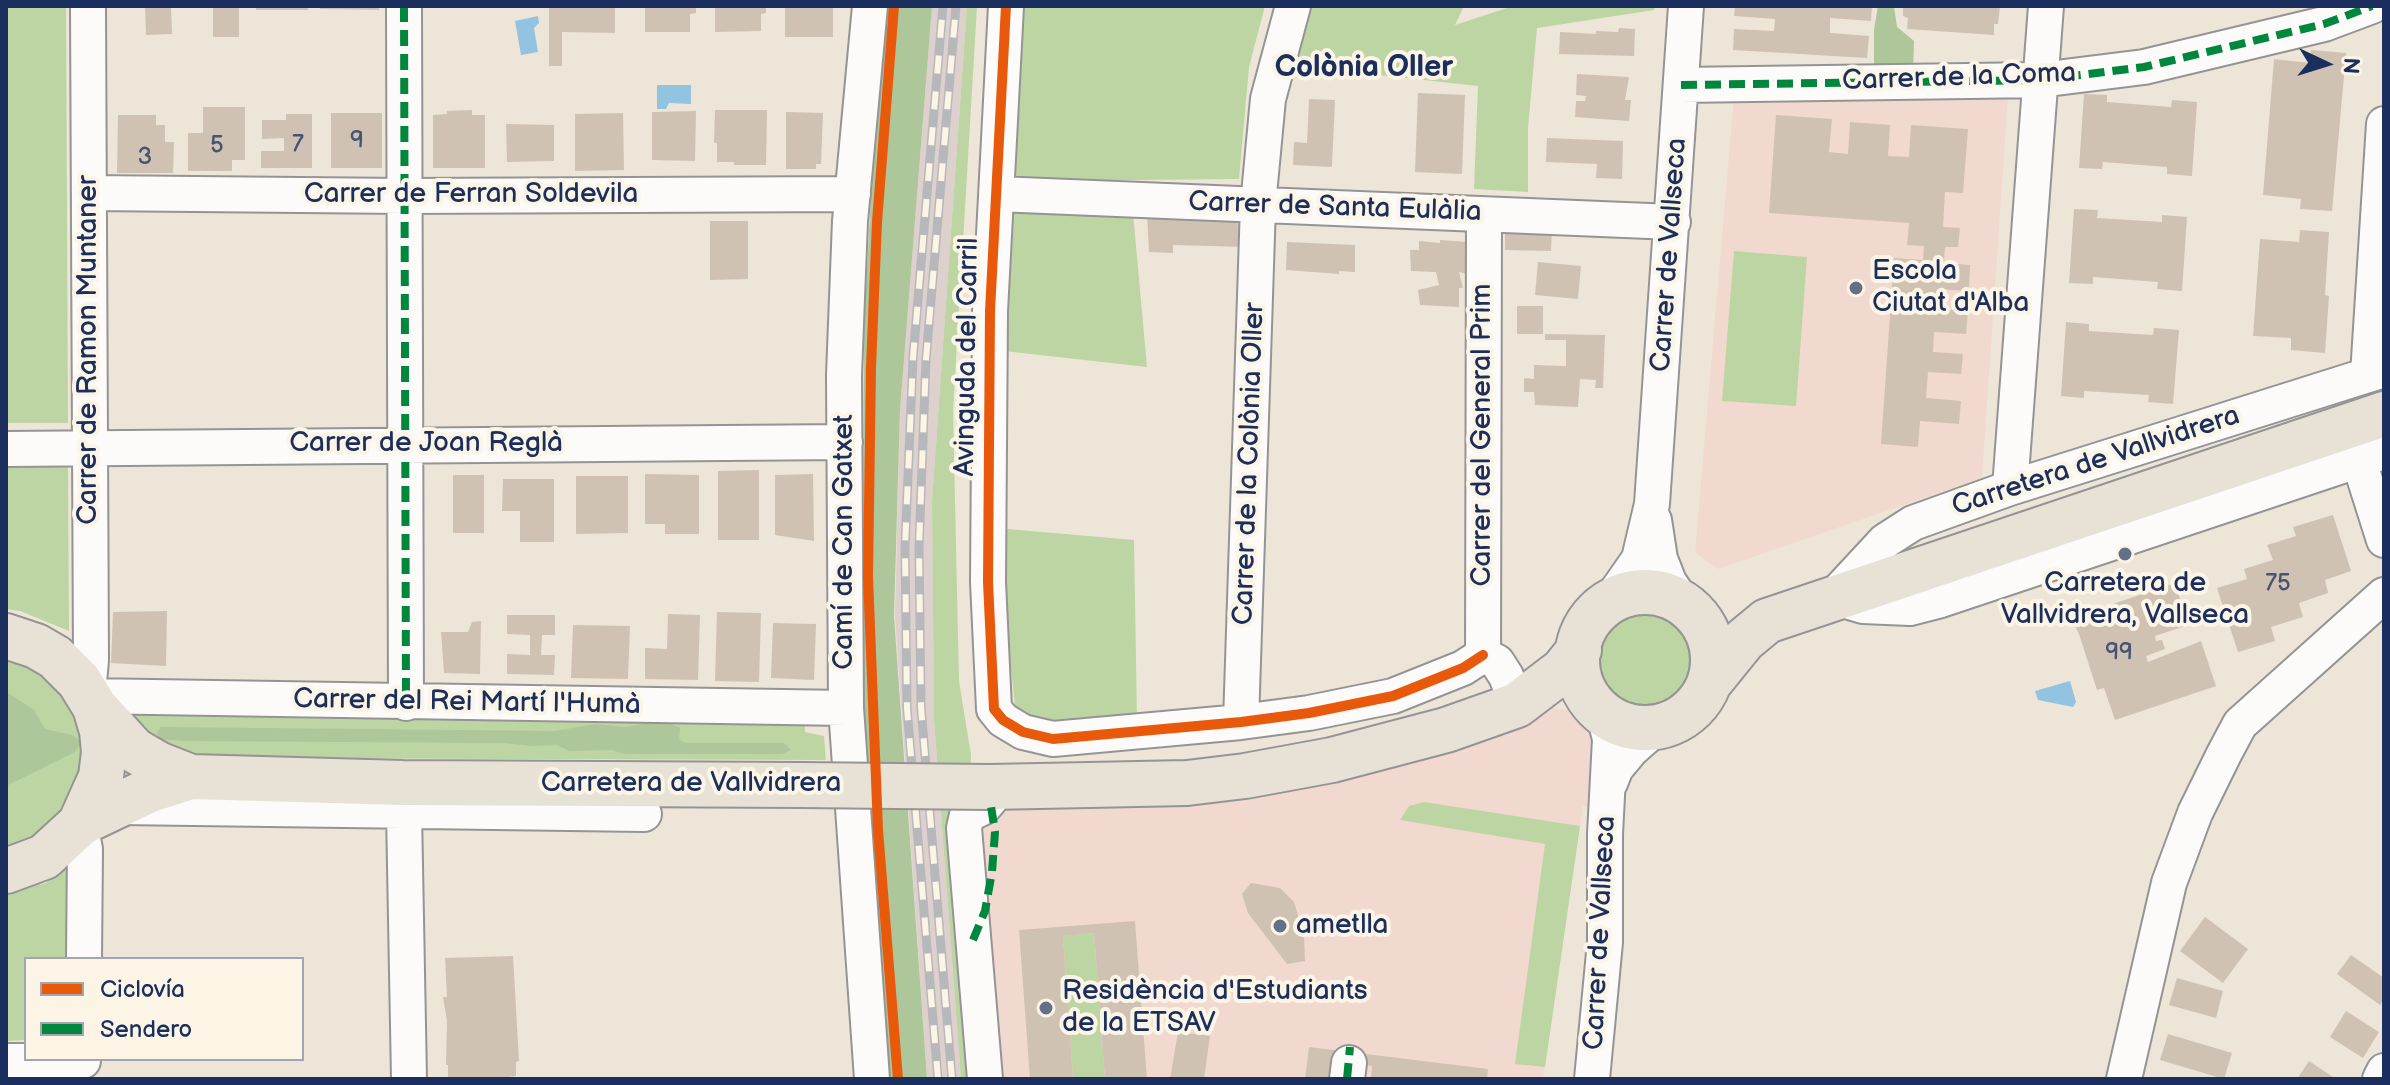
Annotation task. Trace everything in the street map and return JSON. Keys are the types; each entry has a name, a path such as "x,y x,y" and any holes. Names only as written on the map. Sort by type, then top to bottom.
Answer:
{"main road":[{"name":"Carretera de Vallvidrera","path":"1710,682 1744,640 1767,621 2379,386"},
{"path":"1633,593 1660,593 1689,608 1710,640 1712,667 1710,682 1696,706 1666,725 1645,729 1633,727 1601,711 1579,680 1579,650 1583,631 1599,610 1609,602 1633,593"},
{"name":"Carretera de Vallvidrera","path":"1689,608 1767,621"},
{"name":"Carretera de Vallvidrera","path":"6,636 36,646 55,657 72,673 134,750 191,777"},
{"name":"Carretera de Vallvidrera","path":"1517,705 1563,670 1579,650"},
{"path":"6,871 44,857 91,818 101,777 102,731 91,699"},
{"name":"Carretera de Vallvidrera","path":"91,818 150,790 191,777 403,783 990,787 1168,784 1245,776 1362,753 1446,730 1517,705 1570,702 1601,711"}],"street":[{"name":"Carrer de Ramon Muntaner","path":"88,6 91,699"},
{"path":"404,6 406,703"},
{"name":"Camí de Can Gatxet","path":"870,6 853,194 844,359 846,708 872,1079"},
{"name":"Avinguda del Carril","path":"1006,6 990,311 988,567 994,709 1003,720 1023,732 1053,739 1241,722"},
{"name":"Carrer de la Colònia Oller","path":"1241,722 1258,205 1268,99 1293,6"},
{"name":"Carrer de Vallseca","path":"1652,504 1686,6"},
{"path":"2010,488 2046,6"},
{"name":"Carrer de la Coma","path":"1681,85 2040,80 2144,67 2324,24 2372,6"},
{"path":"2379,386 2384,124"},
{"name":"Carrer de Ferran Soldevila","path":"89,193 405,196 853,194"},
{"name":"Carrer de Santa Eulàlia","path":"997,194 1673,222"},
{"name":"Carrer del General Prim","path":"1483,655 1484,215"},
{"name":"Carretera de Vallvidrera","path":"1833,597 1885,541 1913,523 2010,488 2379,386"},
{"name":"Carrer de Joan Reglà","path":"6,449 845,442"},
{"path":"1833,597 1863,606 1910,608 1941,600 2372,456 2384,540"},
{"path":"1609,602 1639,559 1652,504"},
{"path":"1652,504 1660,559 1669,582 1689,608"},
{"path":"2124,1079 2169,883 2195,813 2240,724 2384,595"},
{"path":"1241,722 1309,713 1393,696 1463,668 1483,655 1497,662 1517,705"},
{"name":"Carrer del Rei Martí l'Humà","path":"91,699 846,708"},
{"name":"Carrer de Vallseca","path":"1592,1079 1605,942 1605,834 1610,739 1601,711"},
{"name":"Carrer de Vallseca","path":"1608,787 1616,768 1631,750 1666,725"},
{"path":"985,1079 964,828 967,815 984,807 990,800 990,787"},
{"path":"404,812 409,1079"},
{"path":"84,957 85,849 91,818 404,812 644,814"},
{"path":"6,1061 83,1066"},
{"path":"2380,1079 2384,1071"}],"shaded area":[{"path":"932,6 967,6 932,501 934,720 961,1079 927,1079 895,616 900,410"},
{"name":"Escola Ciutat d'Alba","path":"1734,96 2008,97 1982,478 1718,569 1695,553"},
{"path":"1552,708 1567,710 1591,725 1597,753 1591,806 1583,806 1543,1079 985,1079 964,828 984,807"}],"green space":[{"path":"6,6 66,6 68,423 6,423"},
{"path":"884,6 932,6 900,410 894,616 927,1079 886,1079 862,720 864,327 878,62"},
{"path":"967,6 977,6 953,410 959,681 971,755 974,1079 961,1079 934,720 932,501"},
{"path":"1016,6 1265,6 1249,67 1239,179 1026,181 1015,178 1008,172"},
{"path":"1305,6 1464,6 1455,25 1513,6 1655,6 1654,10 1537,28 1528,128 1528,192 1474,189 1478,86 1288,65"},
{"path":"1878,6 1894,6 1897,27 1914,41 1913,71 1874,78 1874,30"},
{"path":"1009,207 1133,213 1147,367 1004,351"},
{"path":"1734,251 1807,257 1796,406 1722,401"},
{"path":"6,464 68,464 69,631 20,611 6,609"},
{"path":"996,528 1134,540 1137,721 1038,728 1016,715"},
{"path":"1645,609 1674,617 1688,631 1696,660 1688,689 1674,703 1645,711 1616,703 1602,689 1594,660 1602,631 1616,617"},
{"path":"6,652 36,664 79,714 85,763 66,810 36,837 6,849"},
{"path":"6,692 34,710 45,729 72,735 81,742 75,752 6,786"},
{"path":"119,711 805,720 805,732 824,736 826,760 188,758 165,752"},
{"path":"669,723 680,728 679,739 686,743 784,743 791,750 782,754 624,754 612,750 569,751 557,745 504,743 183,741 159,739 157,732 161,727 555,731 595,724 624,727"},
{"path":"1424,802 1580,826 1545,1067 1515,1064 1545,844 1400,820 1409,806"},
{"path":"70,864 69,957 24,957 24,1040 6,1041 6,892 46,883"},
{"path":"1094,933 1105,1079 1073,1079 1063,936"}],"water":[{"path":"538,16 539,23 534,28 538,52 521,55 515,21"},
{"path":"657,85 691,85 691,104 669,103 666,109 657,109"},
{"path":"2070,681 2076,702 2073,707 2038,700 2035,691"}],"building":[{"path":"145,6 171,6 172,34 146,35"},
{"path":"213,6 239,6 239,37 213,37"},
{"path":"256,6 308,6 308,10 256,10"},
{"path":"320,6 379,6 379,10 320,9"},
{"path":"549,6 615,6 615,33 562,32 562,66 549,66"},
{"path":"645,6 696,6 696,13 690,14 690,32 645,32"},
{"path":"715,6 766,6 766,13 761,14 761,31 715,32"},
{"path":"785,6 833,6 833,37 785,37"},
{"path":"1735,6 1872,6 1871,21 1830,18 1830,33 1869,36 1867,58 1733,50 1734,29 1774,31 1775,19 1734,16"},
{"path":"1903,6 2000,6 1994,35 1907,29 1908,18 1903,16"},
{"path":"1619,28 1635,29 1634,56 1559,54 1560,32 1596,34 1596,31 1618,32"},
{"path":"2311,50 2346,53 2332,211 2300,209 2301,199 2263,195 2274,59 2310,63"},
{"path":"1577,74 1629,77 1625,100 1631,100 1629,121 1575,117 1576,101 1585,101 1586,96 1576,95"},
{"path":"1418,93 1465,95 1462,174 1415,172"},
{"path":"2084,94 2107,95 2107,102 2171,107 2172,100 2197,102 2192,176 2167,174 2167,167 2103,162 2102,169 2079,168"},
{"path":"1309,99 1335,100 1332,167 1293,165 1294,142 1307,143"},
{"path":"203,107 245,107 245,160 232,160 232,171 188,171 188,133 203,133"},
{"path":"472,110 472,115 485,115 485,168 433,168 433,115"},
{"path":"715,110 767,110 766,165 717,162"},
{"path":"696,111 695,161 652,160 652,112"},
{"path":"786,112 823,113 821,164 816,164 816,169 786,169"},
{"path":"331,113 382,113 382,168 331,168"},
{"path":"623,113 624,170 575,171 575,114"},
{"path":"286,114 312,114 312,168 261,168 261,151 284,151 284,138 262,139 262,120 286,120"},
{"path":"118,115 156,115 156,125 165,125 165,142 174,142 173,173 117,173"},
{"path":"1776,115 1832,119 1829,152 1848,154 1850,122 1890,125 1888,156 1909,157 1911,125 1968,129 1963,193 1945,192 1943,227 1960,228 1958,247 1945,247 1944,263 1970,265 1969,291 1939,289 1937,309 1968,311 1966,334 1934,332 1933,352 1963,354 1961,374 1928,372 1926,398 1961,401 1959,424 1920,421 1918,447 1881,444 1894,258 1923,260 1924,246 1907,245 1909,223 1769,213"},
{"path":"506,124 554,125 554,161 507,162"},
{"path":"1547,138 1623,141 1622,179 1596,178 1597,164 1546,162"},
{"path":"2074,209 2098,210 2097,218 2162,222 2162,215 2187,217 2182,291 2157,289 2158,282 2093,277 2093,284 2069,283"},
{"path":"1147,213 1246,217 1245,247 1173,245 1173,253 1149,252"},
{"path":"710,221 748,221 748,279 710,280"},
{"path":"1505,227 1552,228 1551,251 1505,250"},
{"path":"2300,230 2329,232 2325,353 2291,350 2291,338 2253,336 2260,239 2299,242"},
{"path":"1440,240 1467,242 1466,274 1459,272 1463,288 1459,288 1459,307 1420,305 1418,290 1439,285 1436,272 1411,271 1410,250 1419,250 1419,241 1440,243"},
{"path":"1287,242 1355,245 1355,272 1339,271 1339,274 1286,270"},
{"path":"1538,262 1581,266 1578,299 1535,295"},
{"path":"1517,306 1543,306 1543,334 1517,334"},
{"path":"2066,322 2089,324 2089,331 2153,335 2154,328 2179,330 2173,404 2148,402 2149,395 2084,391 2084,398 2061,396"},
{"path":"1545,334 1605,335 1603,388 1595,388 1596,380 1580,379 1578,407 1535,405 1534,392 1524,392 1524,378 1534,379 1534,365 1566,366 1566,340 1545,340"},
{"path":"759,470 759,540 718,540 718,471"},
{"path":"645,474 699,475 699,534 665,534 665,524 645,524"},
{"path":"813,474 814,541 775,535 775,475"},
{"path":"453,475 484,475 484,533 453,533"},
{"path":"576,476 628,476 628,533 576,534"},
{"path":"503,479 554,479 554,542 520,542 520,511 502,511"},
{"path":"2333,515 2351,571 2325,580 2328,593 2299,603 2303,617 2271,627 2275,641 2238,652 2217,588 2247,579 2244,569 2273,560 2267,545 2296,536 2293,527"},
{"path":"2175,583 2188,625 2155,636 2156,641 2162,640 2165,649 2146,656 2148,662 2201,641 2216,686 2115,720 2104,688 2097,690 2071,618"},
{"path":"167,611 166,666 111,663 113,612"},
{"path":"717,612 761,613 759,682 715,681"},
{"path":"668,614 700,615 698,680 645,679 645,648 667,649"},
{"path":"507,615 555,615 555,635 542,635 541,655 555,655 554,675 507,674 507,654 530,655 530,635 507,634"},
{"path":"481,621 480,674 444,673 441,632 468,632 472,622"},
{"path":"773,623 816,624 814,680 771,678"},
{"path":"573,625 630,626 628,679 571,678"},
{"name":"ametlla","path":"1251,883 1280,888 1294,902 1304,935 1305,961 1287,964 1248,913 1242,894"},
{"path":"2205,917 2248,949 2223,983 2180,951"},
{"name":"Residència d'Estudiants de la ETSAV","path":"1135,921 1147,1079 1105,1079 1094,933 1063,936 1073,1079 1030,1079 1019,930"},
{"path":"2351,955 2384,978 2384,999 2380,1005 2337,974"},
{"path":"513,956 519,1061 516,1062 516,1076 508,1079 448,1079 447,1021 443,997 447,997 445,958"},
{"path":"2177,978 2223,991 2216,1018 2169,1005"},
{"path":"2346,1011 2379,1032 2363,1058 2330,1037"},
{"path":"1178,1032 1210,1036 1204,1079 1170,1079"},
{"path":"2168,1034 2232,1053 2224,1079 2160,1060"},
{"path":"1309,1047 1488,1069 1487,1079 1371,1079 1372,1066 1339,1062 1337,1079 1305,1079"},
{"path":"2309,1061 2336,1079 2297,1079"}],"railway":[{"path":"938,1079 907,708 905,547 913,358 943,6"},
{"path":"952,1079 921,707 919,547 926,359 956,6"}],"marked path":[{"path":"404,6 406,703"},
{"path":"1681,85 2040,80 2144,67 2324,24 2372,6"},
{"path":"973,940 985,911 992,872 995,832 990,800"},
{"path":"1347,1079 1350,1047"}],"cycle path":[{"path":"894,6 877,222 868,577 878,830 898,1079"},
{"path":"1006,6 990,311 988,582 994,709 1003,720 1023,732 1053,739 1241,722 1309,713 1393,696 1463,668 1483,655"}],"place":[{"name":"Escola Ciutat d'Alba","path":"1856,288"},
{"name":"Carretera de Vallvidrera, Vallseca","path":"2125,554"},
{"name":"ametlla","path":"1280,926"},
{"name":"Residència d'Estudiants de la ETSAV","path":"1046,1008"}],"district":[{"name":"Colònia Oller","path":"1364,68"}]}
